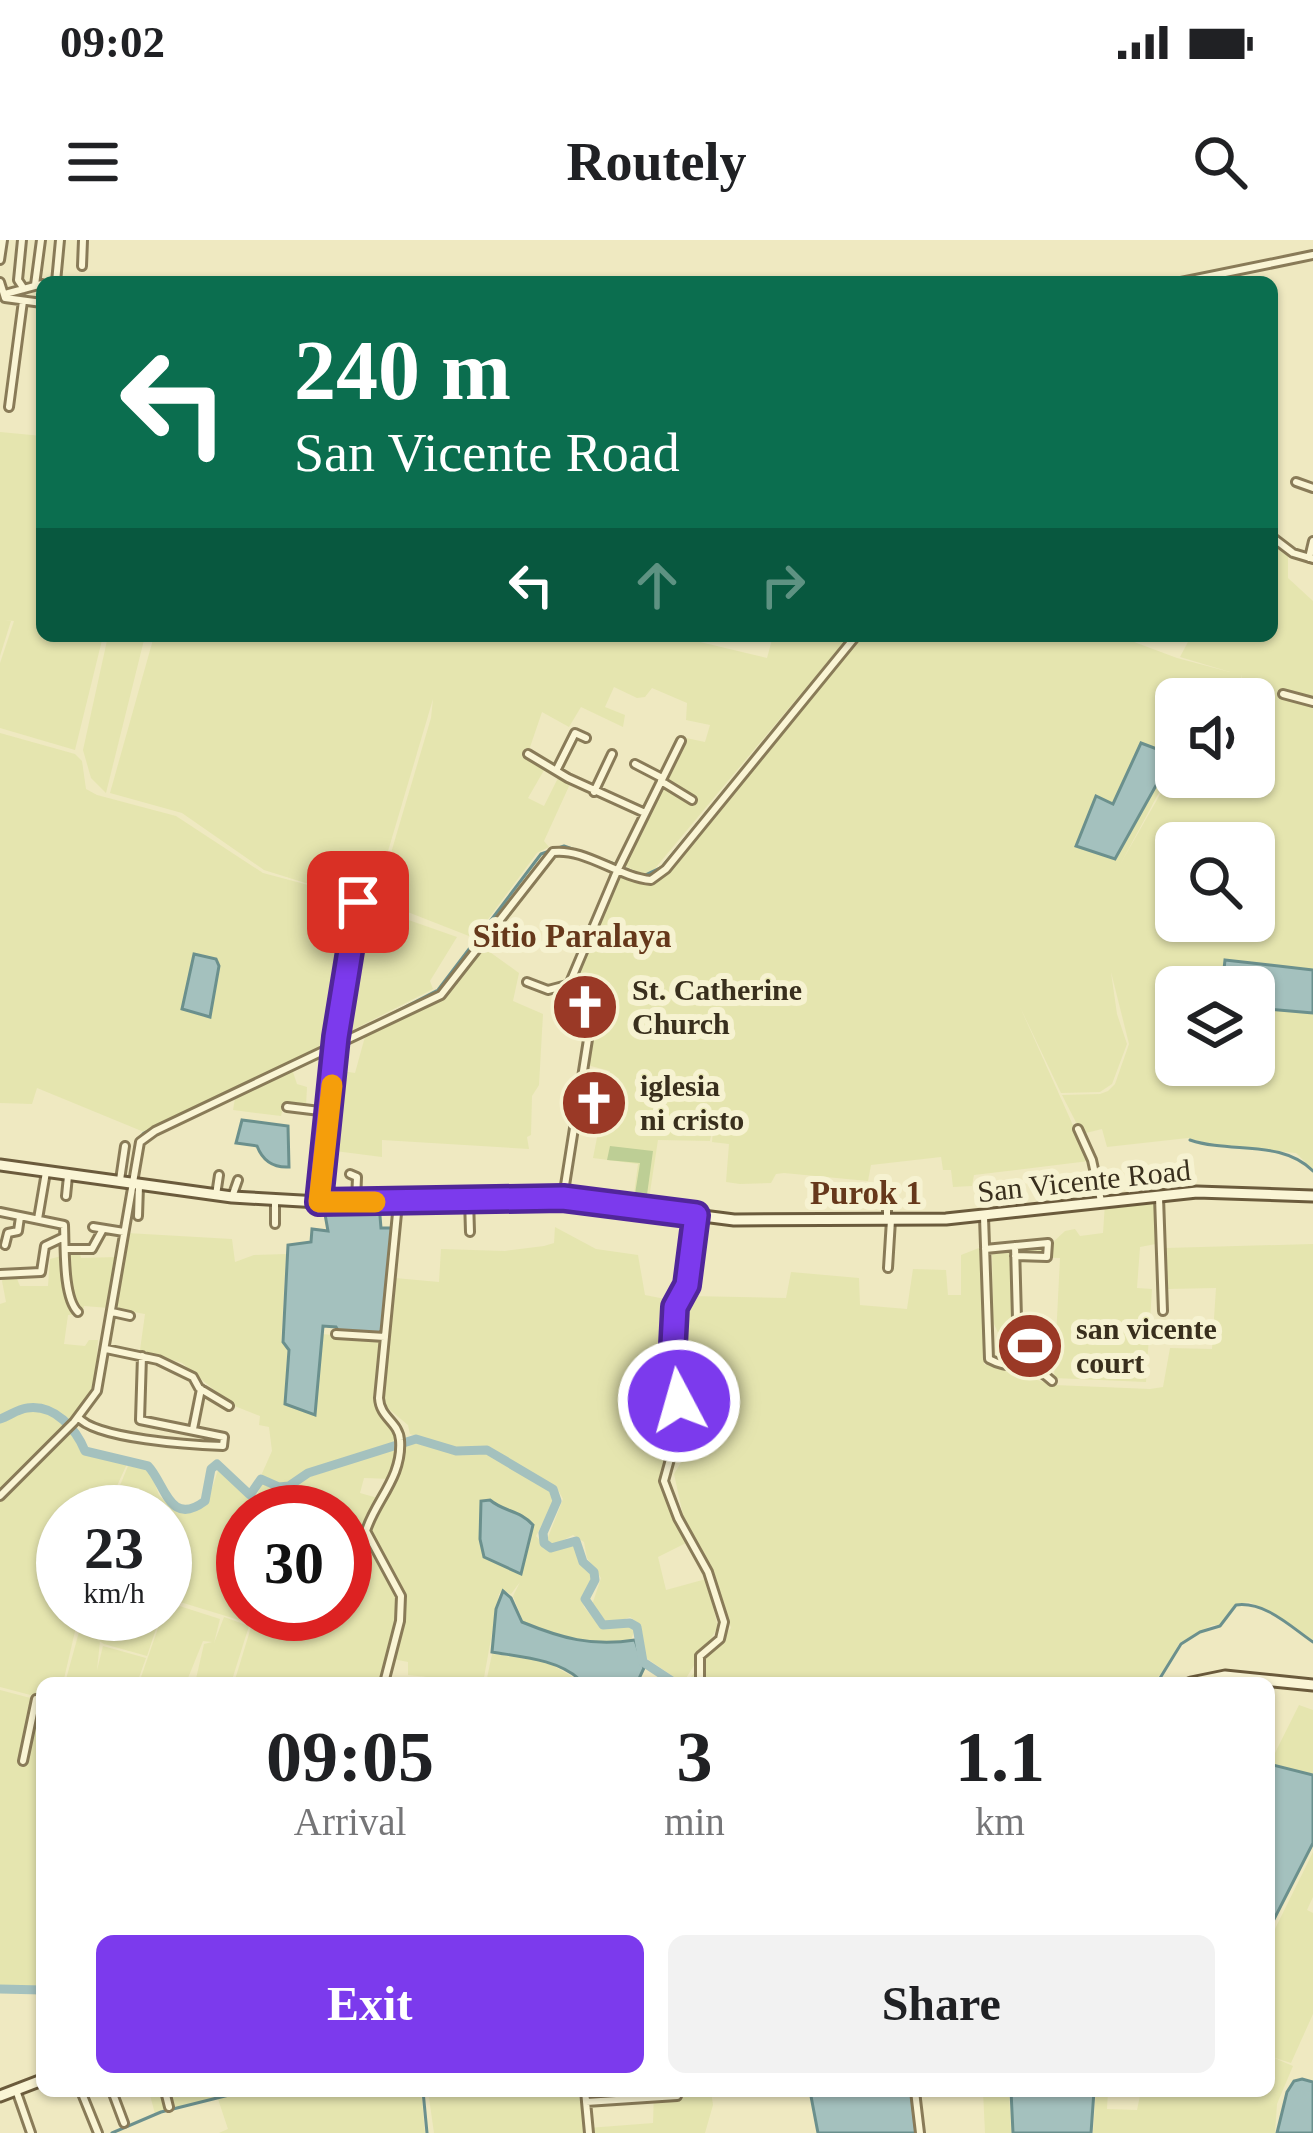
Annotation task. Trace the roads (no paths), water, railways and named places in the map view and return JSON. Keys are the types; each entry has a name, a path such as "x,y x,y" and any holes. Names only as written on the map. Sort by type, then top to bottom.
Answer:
{"street":[{"path":"0,260 3,240"},
{"path":"6,295 18,280 22,240"},
{"path":"39,276 41,240"},
{"path":"57,276 60,240"},
{"path":"82,266 83,240"},
{"path":"1210,276 1313,255"},
{"path":"18,280 24,289"},
{"path":"0,282 6,295 36,302"},
{"path":"6,295 36,286"},
{"path":"9,407 22,301"},
{"path":"1296,482 1313,488"},
{"path":"1278,542 1311,559 1313,541"},
{"path":"138,1216 137,1149 145,1137 441,994 553,852 568,851 651,880 666,868 851,642"},
{"path":"1283,694 1313,701"},
{"path":"557,769 575,734 586,739"},
{"path":"571,984 590,928 682,742"},
{"path":"528,754 645,813"},
{"path":"594,791 612,754"},
{"path":"634,764 692,800"},
{"path":"319,1202 358,899"},
{"path":"527,982 548,990 571,984 595,994 563,1198"},
{"path":"287,1107 328,1112"},
{"path":"1078,1129 1101,1201"},
{"path":"119,1183 125,1146"},
{"name":"San Vicente Road","path":"0,1165 68,1176 94,1186 119,1183 216,1196 319,1202 563,1198 734,1220 984,1217 1160,1193 1313,1196"},
{"path":"38,1219 46,1172"},
{"path":"216,1196 219,1174"},
{"path":"350,1174 357,1177 356,1202"},
{"path":"66,1196 68,1176"},
{"path":"232,1197 238,1180"},
{"path":"0,1496 74,1422 97,1391 135,1185"},
{"path":"886,1189 888,1268"},
{"path":"1160,1193 1163,1311"},
{"path":"469,1198 470,1232"},
{"path":"275,1200 275,1224"},
{"path":"386,1677 400,1621 401,1596 366,1528 389,1491 400,1440 396,1426 380,1408 398,1202"},
{"path":"0,1212 61,1223 67,1291 78,1312"},
{"path":"696,1215 687,1285 675,1307 678,1430 664,1481 708,1572 724,1622 719,1639 700,1656 700,1677"},
{"path":"5,1245 8,1233 17,1233 20,1216"},
{"path":"984,1217 989,1359 997,1364 1033,1365 1052,1381"},
{"path":"65,1249 92,1250 98,1228 124,1232"},
{"path":"1,1277 41,1272 47,1243 64,1238"},
{"path":"986,1249 1048,1243 1047,1257 1015,1256"},
{"path":"1015,1246 1018,1355"},
{"path":"112,1312 130,1316"},
{"path":"336,1334 386,1337"},
{"path":"106,1349 142,1356 193,1377 201,1389 229,1406"},
{"path":"133,1435 140,1420 142,1356"},
{"path":"193,1429 201,1389"},
{"path":"74,1422 187,1445 223,1446 224,1437 140,1420"},
{"path":"1275,1680 1313,1685"},
{"path":"23,1761 36,1699"},
{"path":"0,2096 36,2082"},
{"path":"16,2090 32,2133"},
{"path":"83,2097 98,2133"},
{"path":"114,2097 124,2123"},
{"path":"166,2097 169,2107"},
{"path":"586,2097 589,2133"},
{"path":"586,2102 662,2097"},
{"path":"916,2097 920,2133"}],"water":[{"path":"1141,743 1155,748 1155,787 1115,859 1076,846 1096,796 1113,804"},
{"path":"194,954 216,959 219,966 210,1017 182,1009"},
{"path":"1225,960 1313,970 1313,1013 1275,1010 1275,966 1224,966"},
{"path":"242,1120 288,1126 289,1167 268,1162 257,1146 236,1143"},
{"path":"323,1203 379,1204 381,1228 395,1228 385,1335 339,1332 336,1327 323,1326 315,1415 285,1404 289,1350 283,1342 288,1245 311,1242 312,1229 328,1231"},
{"path":"490,1500 533,1525 521,1574 484,1557 481,1501"},
{"path":"503,1591 522,1622 536,1628 591,1642 635,1640 644,1668 640,1677 576,1677 549,1663 492,1652 496,1609"},
{"path":"1275,1766 1313,1775 1313,1843 1275,1917"},
{"path":"1294,2081 1313,2082 1313,2133 1277,2133 1287,2092"},
{"path":"811,2097 912,2097 916,2133 818,2133"},
{"path":"1011,2097 1094,2097 1091,2133 1013,2133"}],"waterway":[{"path":"1238,267 1313,251"},
{"path":"623,868 643,876 662,867 847,642"},
{"path":"361,1030 438,990 541,854 564,846 617,865"},
{"path":"130,1179 136,1142 144,1133 220,1097"},
{"path":"1190,1140 1271,1151 1313,1171"},
{"path":"122,1226 128,1188"},
{"path":"0,1419 27,1408 47,1410 70,1427 85,1451 148,1466 169,1500 183,1509 205,1501 211,1469 217,1464 250,1495 261,1479 289,1486 308,1473 416,1439 456,1451 487,1450 553,1489 557,1501 543,1533 544,1543 551,1548 576,1541 583,1562 594,1572 585,1599 603,1625 637,1627 643,1662 666,1677"},
{"path":"55,1437 73,1418"},
{"path":"1161,1677 1181,1644 1220,1626 1236,1605 1267,1611 1313,1642"},
{"path":"0,1989 36,1990"},
{"path":"112,2133 161,2112 221,2097"},
{"path":"424,2097 427,2133"}],"place":[{"name":"St. Catherine Church","path":"585,1007"},
{"name":"iglesia ni cristo","path":"594,1103"},
{"name":"san vicente court","path":"1030,1346"}],"district":[{"name":"Sitio Paralaya","path":"572,935"},
{"name":"Purok 1","path":"866,1192"}]}
